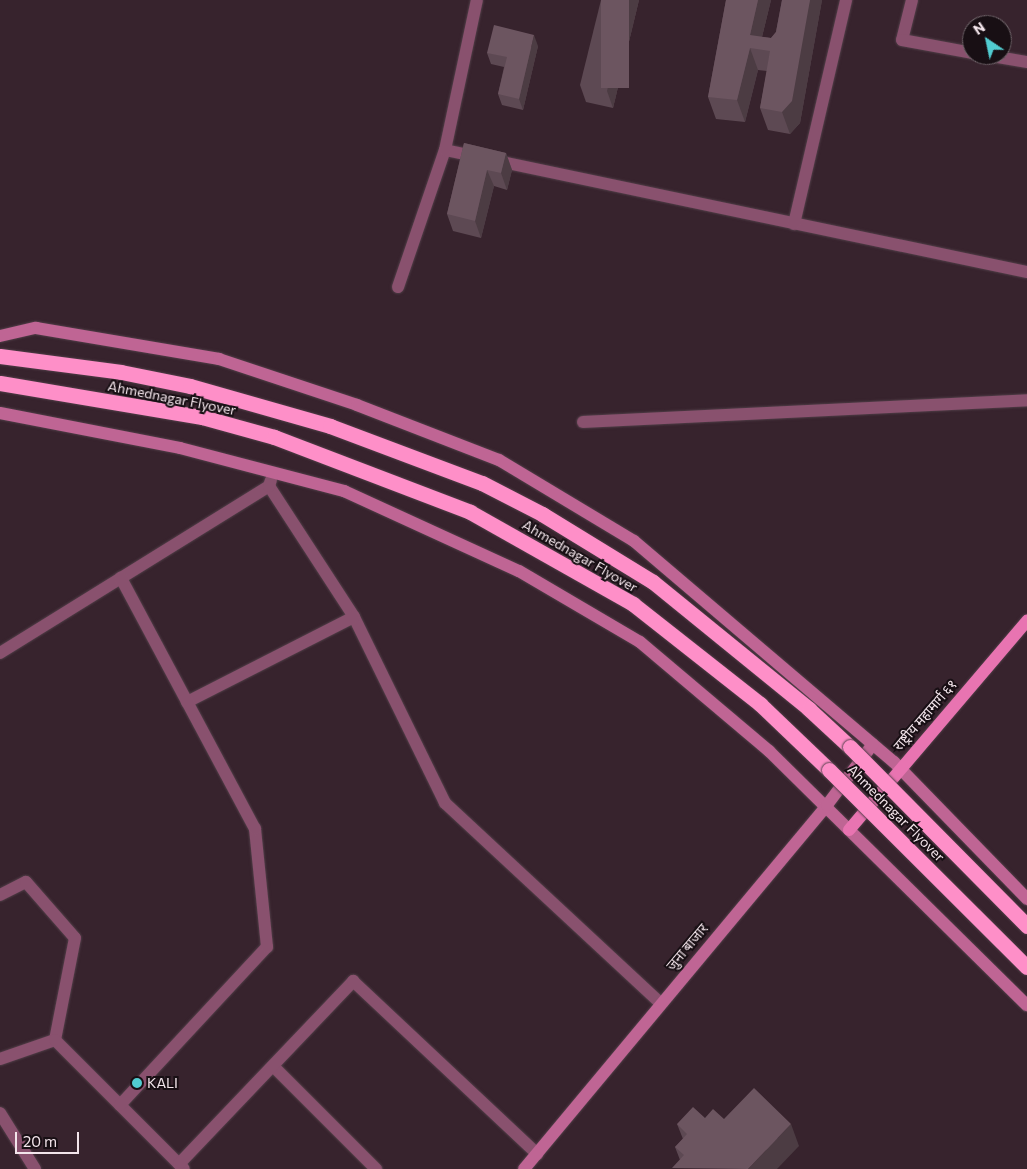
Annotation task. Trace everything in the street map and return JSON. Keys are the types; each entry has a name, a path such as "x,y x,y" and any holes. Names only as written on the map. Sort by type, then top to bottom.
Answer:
{"highway":[{"name":"Ahmednagar Flyover","path":"3,356 121,372 238,398 382,443 482,483 542,514 653,582 794,696 850,747 1027,926"},
{"name":"Ahmednagar Flyover","path":"0,383 202,417 282,440 470,512 634,604 760,704 1027,967"}],"main road":[{"name":"राष्ट्रीय महामार्ग ६१","path":"849,830 900,767 1027,621"}],"street":[{"path":"398,287 445,150 477,0"},
{"path":"794,224 846,0"},
{"path":"912,0 902,40 962,50"},
{"path":"1012,59 1027,62"},
{"path":"445,150 1027,272"},
{"path":"0,336 36,328 218,359 357,404 499,460 634,541 900,767 1027,899"},
{"path":"584,422 1027,400"},
{"path":"0,413 180,448 353,495 519,572 640,642 769,751 826,805 1027,1005"},
{"path":"0,654 269,486 274,473"},
{"path":"269,486 354,618 445,803 660,1003"},
{"path":"120,1105 267,947 256,829 121,578"},
{"path":"187,702 354,618"},
{"name":"जुना बाजार","path":"524,1169 826,805 873,744"},
{"path":"0,895 26,882 75,938 54,1040"},
{"path":"54,1040 182,1167 353,981 537,1154"},
{"path":"0,1059 54,1040"},
{"path":"273,1066 376,1169"},
{"path":"0,1113 35,1169"}],"building":[{"path":"601,0 629,0 629,88 601,88"},
{"path":"726,0 758,0 750,35 771,38 776,32 782,0 810,0 792,101 782,112 760,108 770,51 750,48 737,100 708,97"},
{"path":"494,25 534,35 519,99 498,94 507,57 487,53"},
{"path":"464,143 506,153 501,173 487,170 475,221 447,214"},
{"path":"754,1088 791,1124 748,1169 672,1168 684,1155 675,1147 687,1134 677,1124 693,1107 705,1118 713,1109 724,1119"}],"place":[{"name":"KALI","path":"137,1083"}]}
